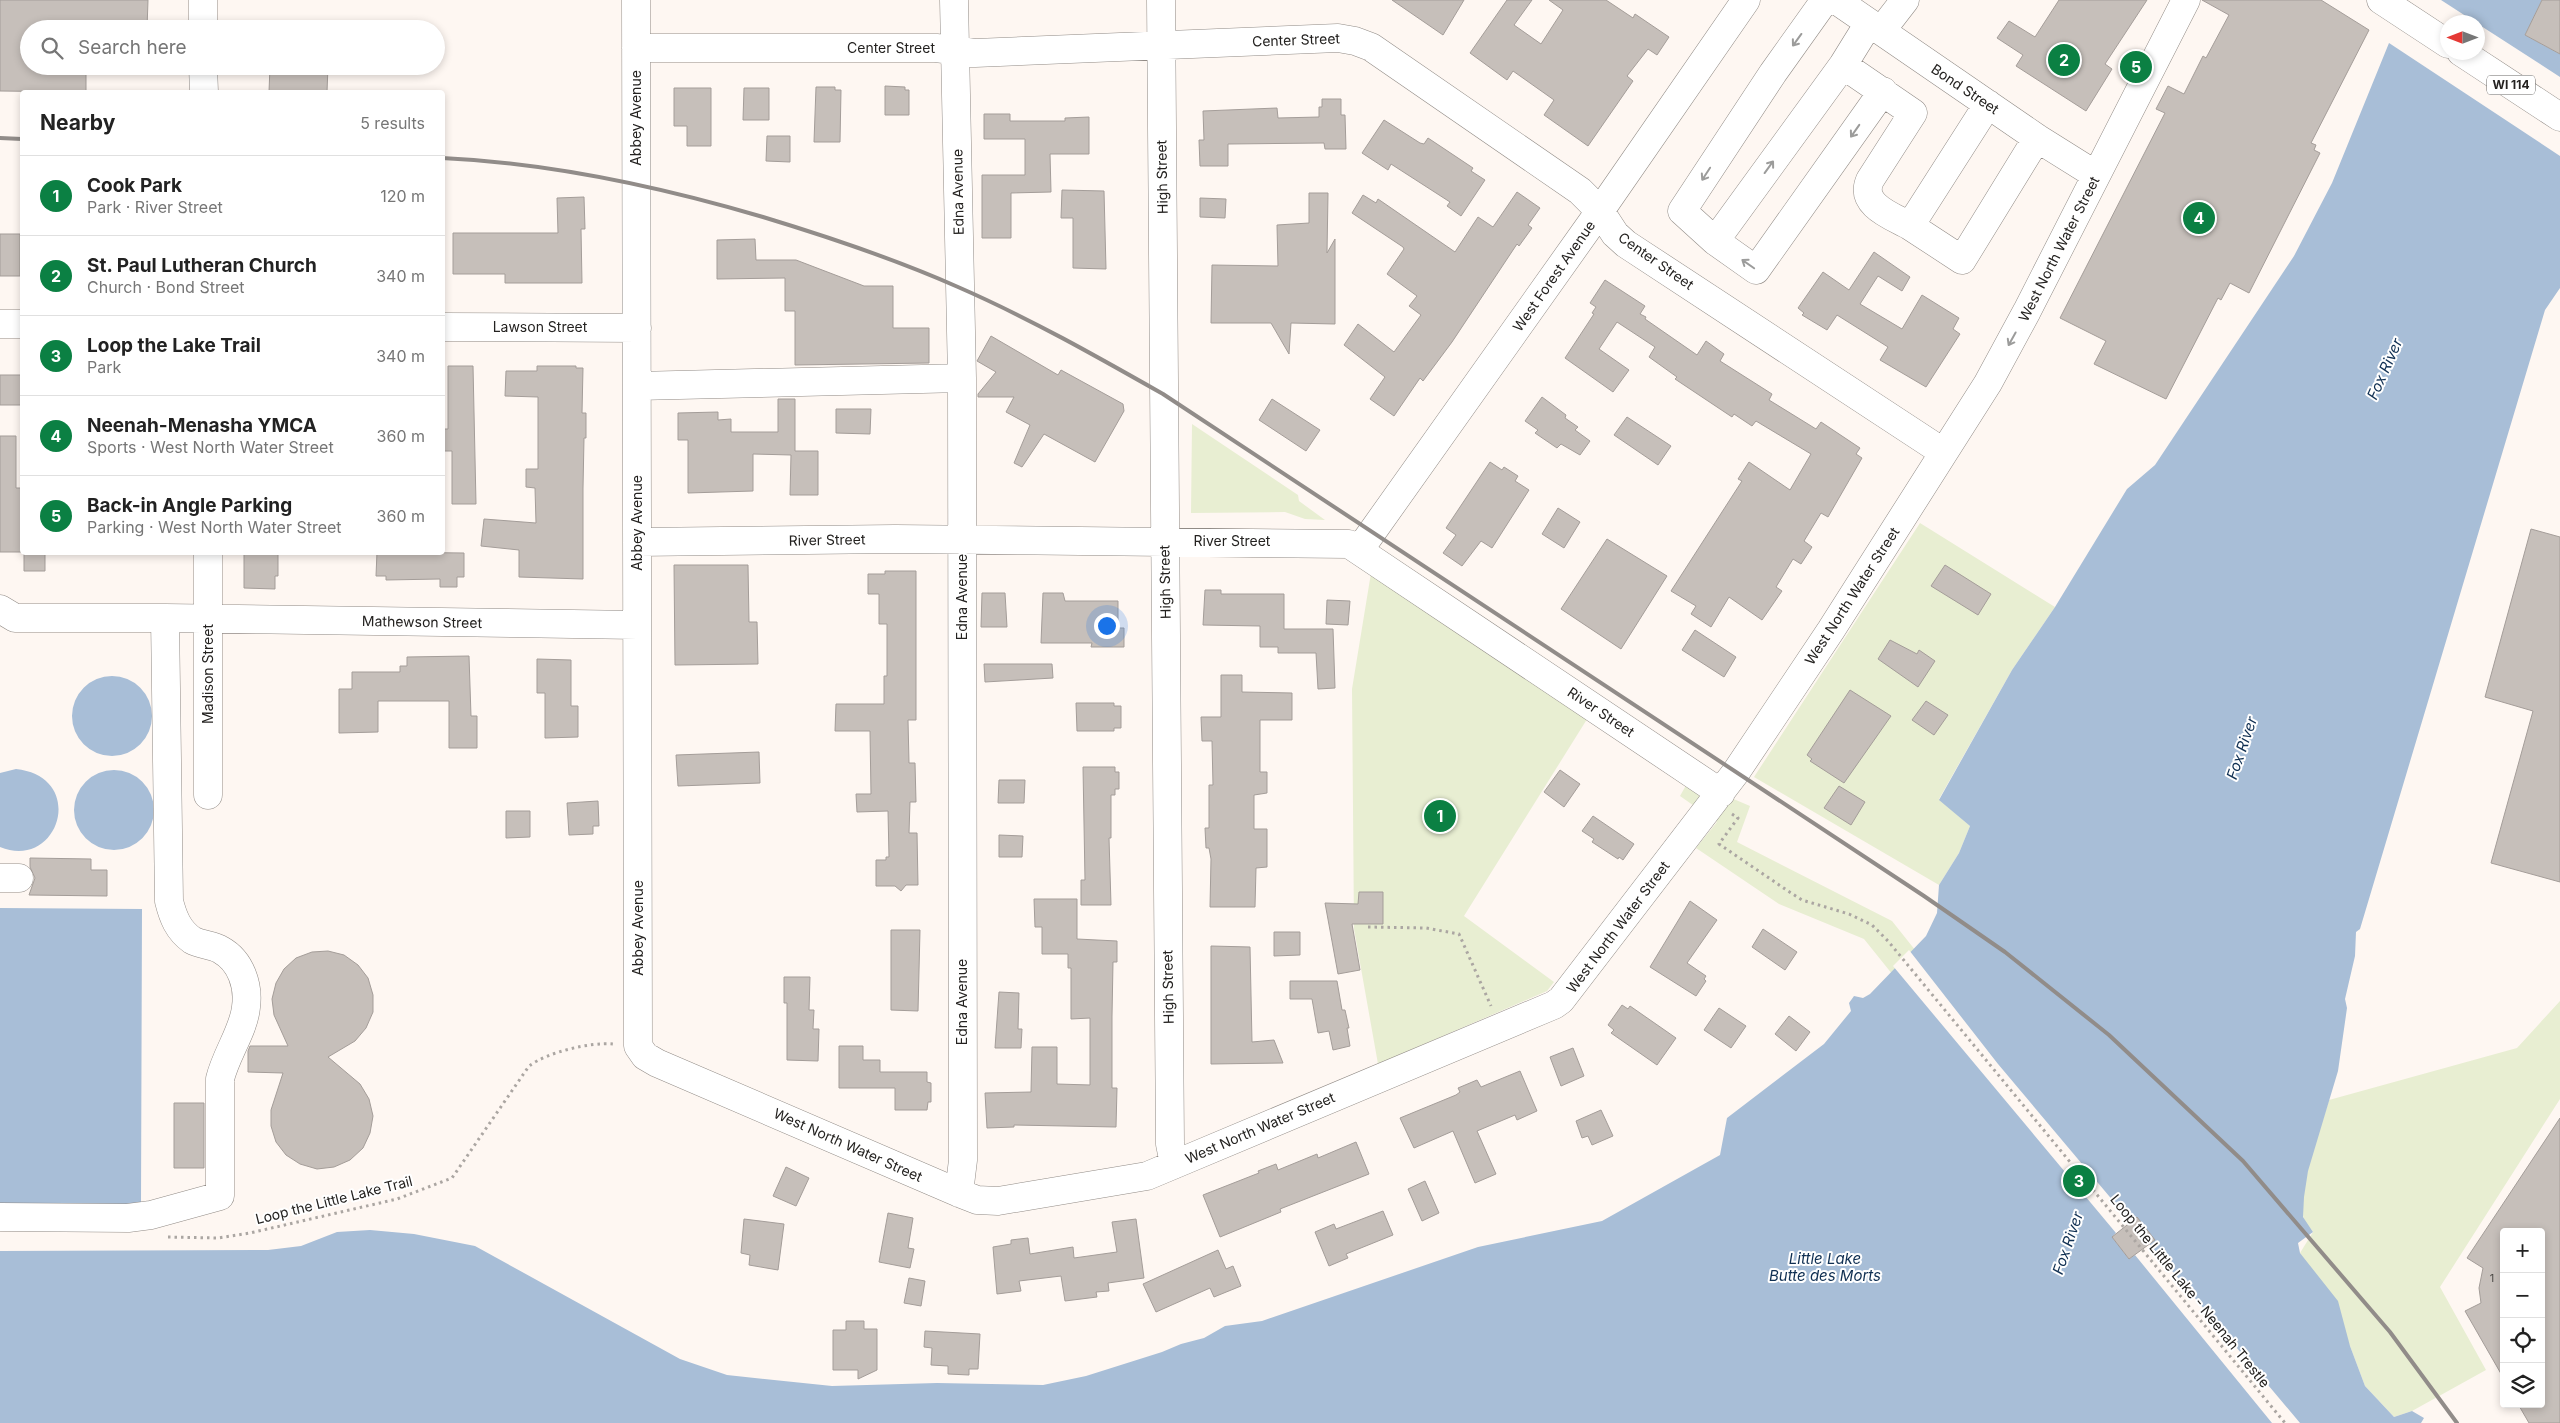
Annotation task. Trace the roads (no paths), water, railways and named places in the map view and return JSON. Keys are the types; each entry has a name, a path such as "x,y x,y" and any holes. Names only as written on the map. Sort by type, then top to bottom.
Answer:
{"street":[{"path":"203,0 203,20"},
{"name":"Abbey Avenue","path":"636,0 638,1046"},
{"name":"Edna Avenue","path":"954,0 962,378 963,1160 959,1193"},
{"name":"High Street","path":"1161,0 1170,1144 1174,1164"},
{"name":"West Forest Avenue","path":"1360,549 1600,211 1746,0"},
{"path":"1825,0 1773,73 1682,211 1715,241 1756,270 1883,91"},
{"name":"Bond Street","path":"1836,0 2037,138 2096,175"},
{"path":"1715,241 1842,65 1875,27 1905,0"},
{"name":"West North Water Street","path":"638,1046 645,1056 657,1063 959,1193 977,1200 998,1201 1147,1176 1554,1006 1728,804 1831,630 1988,383 2186,0"},
{"path":"2122,126 2142,120 2149,112 2204,0"},
{"path":"2381,0 2440,39"},
{"name":"Center Street","path":"636,48 926,48 975,53 1338,38 1355,40 1371,47 1564,179 1600,211 1615,234 1626,244 1943,452"},
{"name":"WI 114","path":"2473,60 2560,117"},
{"path":"1842,65 1913,113 1870,180 1867,192 1871,203 1962,260 2037,138"},
{"path":"203,75 204,90"},
{"path":"1910,226 1988,104"},
{"path":"0,324 20,324"},
{"name":"Lawson Street","path":"445,326 638,328"},
{"path":"638,386 962,378"},
{"name":"River Street","path":"637,542 895,539 962,542 1336,542 1349,544 1360,549 1728,804"},
{"name":"Madison Street","path":"208,555 208,795"},
{"name":"Mathewson Street","path":"0,609 15,618 165,618 637,625"},
{"path":"0,1218 128,1218 151,1215 220,1196 220,1079 224,1060 244,1019 246,988 242,973 232,959 221,950 194,940 181,929 173,917 169,901 165,618"}],"water":[{"path":"2397,0 2542,0 2525,35 2560,54 2560,288 2545,310 2360,929 2356,932 2355,956 2345,999 2347,1008 2338,1071 2308,1171 2304,1197 2303,1217 2313,1232 2298,1243 2300,1253 2338,1301 2350,1346 2365,1386 2394,1417 2412,1411 2424,1418 2421,1423 0,1423 0,1251 268,1250 301,1246 337,1232 370,1230 414,1234 475,1246 680,1359 727,1375 832,1386 937,1383 1043,1385 1086,1376 1162,1352 1181,1344 1204,1338 1225,1326 1262,1321 1478,1247 1602,1221 1720,1155 1727,1118 1824,1044 1851,1011 1849,1003 1854,996 1863,998 1870,994 1926,936 1937,913 1939,885 1959,853 1970,826 1939,800 2012,670 2055,607 2127,489 2155,465 2294,256 2332,183 2389,43"},
{"path":"104,676 120,676 141,687 152,708 152,724 141,745 120,756 104,756 90,750 78,738 72,724 72,708 78,694 90,682"},
{"path":"16,769 38,776 52,788 58,804 57,820 50,835 38,846 21,851 0,847 0,773"},
{"path":"114,770 129,773 142,782 151,795 154,810 151,825 142,838 129,847 114,850 99,847 86,838 77,825 74,810 77,795 86,782 99,773"},
{"path":"0,908 142,909 141,1204 0,1205"}],"railway":[{"path":"0,138 20,139"},
{"path":"445,158 524,165 644,186 684,195 812,232 910,267 1011,311 1163,394 1924,896 2005,952 2109,1035 2243,1161 2390,1332 2457,1423"}],"place":[{"name":"St. Paul Lutheran Church","path":"2064,60"},
{"name":"Back-in Angle Parking","path":"2136,67"},
{"name":"Neenah-Menasha YMCA","path":"2199,218"},
{"name":"Cook Park","path":"1440,816"},
{"name":"Loop the Lake Trail","path":"2079,1181"}],"water label":[{"name":"Fox River","path":"2385,369"},
{"name":"Fox River","path":"2242,748"},
{"name":"Fox River","path":"2068,1243"},
{"name":"Little Lake Butte des Morts","path":"1825,1268"}]}
